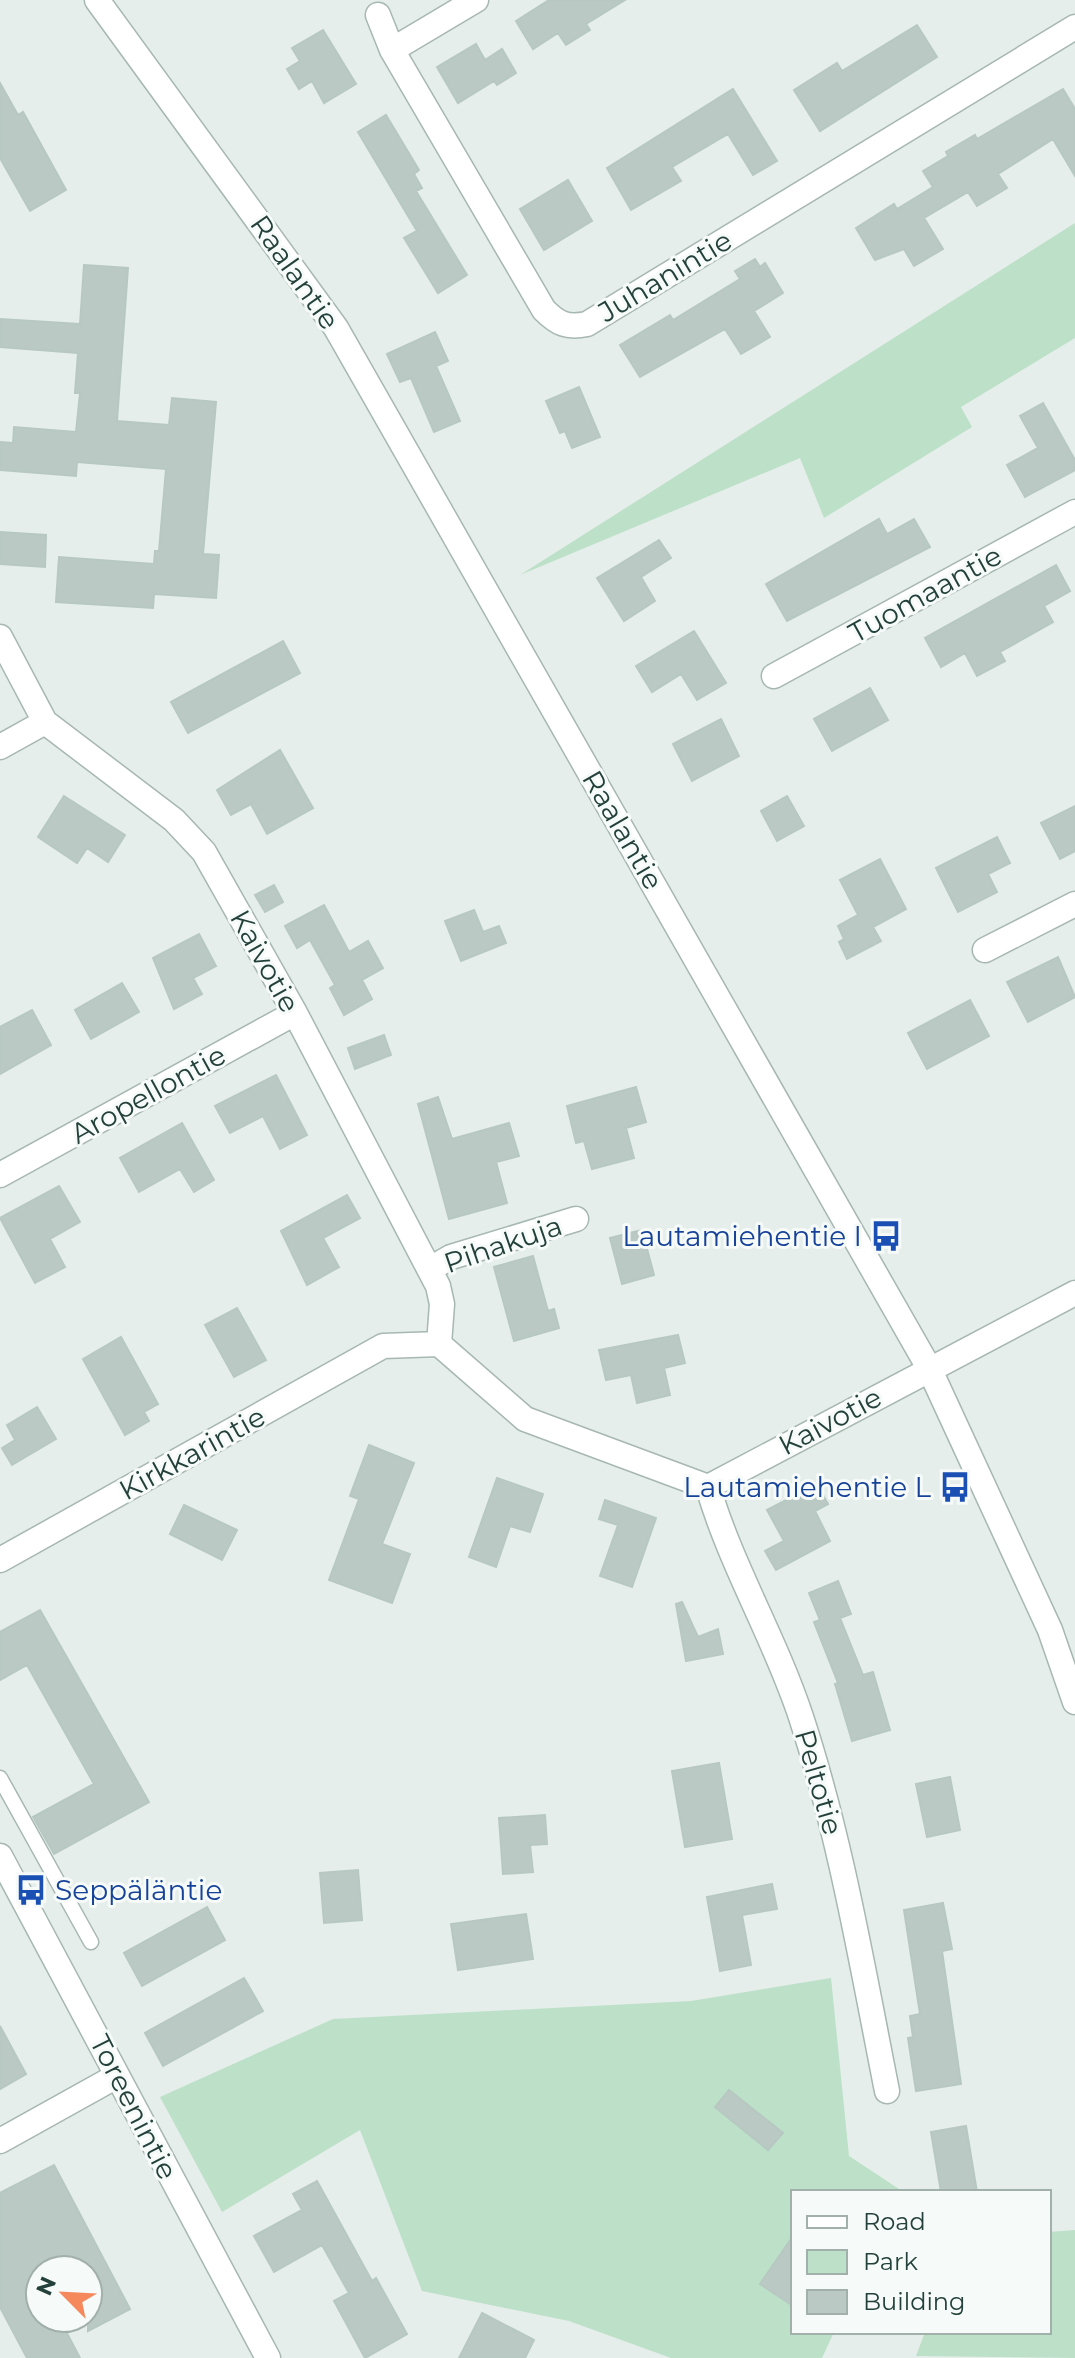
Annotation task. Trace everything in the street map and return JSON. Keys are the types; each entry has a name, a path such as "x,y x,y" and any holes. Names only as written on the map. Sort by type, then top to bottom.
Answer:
{"street":[{"name":"Raalantie","path":"97,0 336,328 929,1368 1050,1630 1075,1702"},
{"path":"392,50 476,0"},
{"name":"Juhanintie","path":"378,15 392,50 544,310 557,322 571,327 587,324 1075,27"},
{"name":"Tuomaantie","path":"774,676 1075,512"},
{"name":"Kaivotie","path":"0,637 45,722 174,820 204,852 295,1013 430,1269 442,1304 439,1344"},
{"path":"0,747 45,722"},
{"path":"985,950 1075,904"},
{"name":"Aropellontie","path":"0,1175 295,1013"},
{"name":"Pihakuja","path":"430,1269 451,1257 576,1219"},
{"name":"Kaivotie","path":"708,1487 1075,1293"},
{"path":"439,1344 525,1419 708,1487"},
{"name":"Kirkkarintie","path":"0,1560 383,1346 439,1344"},
{"name":"Peltotie","path":"708,1487 719,1524 779,1654 834,1827 887,2091"},
{"name":"Toreenintie","path":"0,1856 100,2039 115,2077 268,2358"},
{"path":"0,2141 115,2077"}],"lane":[{"path":"0,1778 91,1942"}],"green space":[{"path":"1075,223 1075,338 961,407 972,427 824,518 800,458 520,575"},
{"path":"831,1978 849,2156 899,2189 791,2190 791,2334 833,2334 822,2358 671,2358 569,2321 422,2291 360,2130 222,2212 160,2097 333,2019 691,2001"},
{"path":"1075,2230 1075,2358 916,2356 924,2334 1051,2334 1051,2232"}],"building":[{"path":"549,0 625,0 586,24 590,30 566,45 558,33 533,49 516,21"},
{"path":"917,25 937,57 820,131 794,90 837,63 842,71"},
{"path":"323,30 356,84 324,103 312,81 299,89 287,69 300,61 292,48"},
{"path":"476,44 485,60 502,49 516,73 497,85 494,81 458,103 437,67"},
{"path":"0,83 18,115 23,112 66,190 30,211 0,158"},
{"path":"733,89 777,161 753,175 728,134 672,167 681,181 631,210 607,168"},
{"path":"1063,89 1075,109 1075,176 1053,139 998,174 1007,188 977,206 968,192 924,218 943,249 914,266 904,249 875,260 856,228 894,204 897,209 933,187 923,171 948,156 946,152 975,135 977,139"},
{"path":"386,115 419,170 414,174 422,188 416,191 467,275 438,293 404,238 417,231 358,132"},
{"path":"568,180 592,221 544,250 520,209"},
{"path":"755,259 760,267 765,263 783,293 754,311 770,337 741,354 725,329 640,377 620,345 670,315 673,320 740,279 735,271"},
{"path":"84,265 128,268 117,421 169,425 172,398 216,402 203,554 219,555 216,598 154,594 153,608 56,602 59,557 154,564 155,551 159,551 166,469 77,462 76,476 0,470 0,442 13,443 14,427 76,432 80,393 75,393 78,353 0,347 1,319 80,324"},
{"path":"435,332 448,361 436,366 460,421 434,432 411,378 400,382 387,354"},
{"path":"579,387 600,437 572,448 565,431 560,433 546,401"},
{"path":"1043,403 1075,460 1075,470 1025,497 1007,465 1038,448 1020,416"},
{"path":"879,519 887,534 914,519 930,547 787,621 766,584"},
{"path":"0,532 46,535 45,567 0,564"},
{"path":"659,540 671,558 641,577 655,601 624,621 597,578"},
{"path":"1056,565 1070,591 1044,606 1053,622 1000,652 1005,661 977,676 965,653 941,667 925,638"},
{"path":"694,631 726,683 697,700 681,674 652,692 636,666"},
{"path":"283,641 300,673 188,733 171,702"},
{"path":"870,688 888,720 832,751 814,719"},
{"path":"721,719 739,756 692,781 673,744"},
{"path":"280,750 313,808 267,834 251,804 231,815 217,790"},
{"path":"64,796 125,835 108,862 87,848 77,863 38,837"},
{"path":"787,796 804,826 777,841 761,811"},
{"path":"1075,806 1075,851 1060,859 1041,823"},
{"path":"997,837 1010,863 988,874 997,892 958,912 936,868"},
{"path":"880,859 906,909 873,927 881,941 847,959 839,942 844,939 838,926 858,915 840,880"},
{"path":"274,885 283,902 265,912 255,895"},
{"path":"324,905 349,952 368,941 383,968 362,980 372,999 344,1015 330,988 335,985 310,940 297,948 285,926"},
{"path":"474,910 483,932 499,926 506,943 461,961 445,921"},
{"path":"199,934 216,966 193,978 202,994 174,1009 153,958"},
{"path":"1058,957 1075,997 1028,1022 1007,982"},
{"path":"122,983 139,1012 91,1039 75,1010"},
{"path":"970,1000 989,1036 927,1069 908,1033"},
{"path":"32,1010 51,1045 0,1074 0,1027"},
{"path":"384,1035 391,1055 355,1069 348,1048"},
{"path":"276,1075 307,1135 280,1149 263,1116 230,1133 215,1106"},
{"path":"636,1087 646,1122 626,1128 634,1158 592,1169 584,1141 576,1143 567,1106"},
{"path":"438,1097 452,1139 509,1123 519,1156 496,1162 507,1203 449,1219 418,1104"},
{"path":"182,1123 214,1180 194,1192 180,1169 139,1192 120,1158"},
{"path":"59,1186 80,1222 50,1239 65,1267 35,1283 0,1218"},
{"path":"347,1195 360,1218 323,1238 339,1267 307,1285 281,1231"},
{"path":"642,1230 654,1275 622,1284 610,1238"},
{"path":"533,1256 548,1311 554,1309 559,1328 514,1341 494,1267"},
{"path":"237,1308 266,1360 234,1377 205,1325"},
{"path":"678,1335 685,1363 664,1368 670,1395 637,1403 631,1375 606,1380 599,1350"},
{"path":"121,1337 158,1404 144,1412 149,1421 125,1435 83,1359"},
{"path":"37,1407 56,1439 12,1465 2,1448 15,1440 7,1425"},
{"path":"369,1445 414,1463 382,1544 410,1554 392,1603 329,1580 359,1499 350,1496"},
{"path":"497,1478 543,1494 530,1532 510,1526 496,1567 469,1557"},
{"path":"817,1484 828,1504 815,1511 830,1541 776,1570 765,1551 784,1541 767,1510"},
{"path":"605,1500 656,1518 632,1587 600,1576 618,1525 599,1519"},
{"path":"184,1505 237,1530 222,1560 170,1534"},
{"path":"838,1581 851,1614 840,1618 863,1675 873,1672 890,1730 852,1741 835,1684 838,1683 814,1622 820,1620 809,1593"},
{"path":"682,1602 698,1637 718,1629 723,1654 686,1661 676,1604"},
{"path":"40,1610 149,1802 54,1854 33,1817 94,1784 27,1665 0,1680 0,1632"},
{"path":"719,1763 732,1839 685,1847 672,1771"},
{"path":"950,1777 960,1830 927,1837 916,1784"},
{"path":"545,1815 547,1844 530,1845 533,1872 503,1874 499,1818"},
{"path":"358,1870 362,1920 324,1923 320,1873"},
{"path":"772,1884 777,1909 742,1915 751,1965 720,1971 707,1897"},
{"path":"943,1903 952,1949 942,1951 961,2084 916,2091 908,2038 913,2037 910,2016 920,2014 904,1910"},
{"path":"207,1907 225,1940 142,1986 124,1953"},
{"path":"526,1914 533,1959 458,1970 451,1924"},
{"path":"244,1978 263,2011 163,2066 145,2033"},
{"path":"0,2026 26,2074 0,2089"},
{"path":"729,2090 783,2133 768,2150 715,2107"},
{"path":"966,2126 977,2190 941,2190 931,2132"},
{"path":"54,2165 101,2254 24,2254 24,2334 67,2334 80,2358 27,2358 0,2307 0,2193"},
{"path":"317,2181 372,2281 376,2278 407,2334 365,2358 334,2301 349,2293 322,2245 274,2272 254,2236 302,2210 293,2194"},
{"path":"791,2239 791,2305 760,2284"},
{"path":"104,2260 130,2309 104,2323"},
{"path":"482,2313 534,2340 525,2358 459,2358"}],"place":[{"name":"Lautamiehentie I","path":"886,1236"},
{"name":"Lautamiehentie L","path":"955,1487"},
{"name":"Seppäläntie","path":"31,1890"}]}
